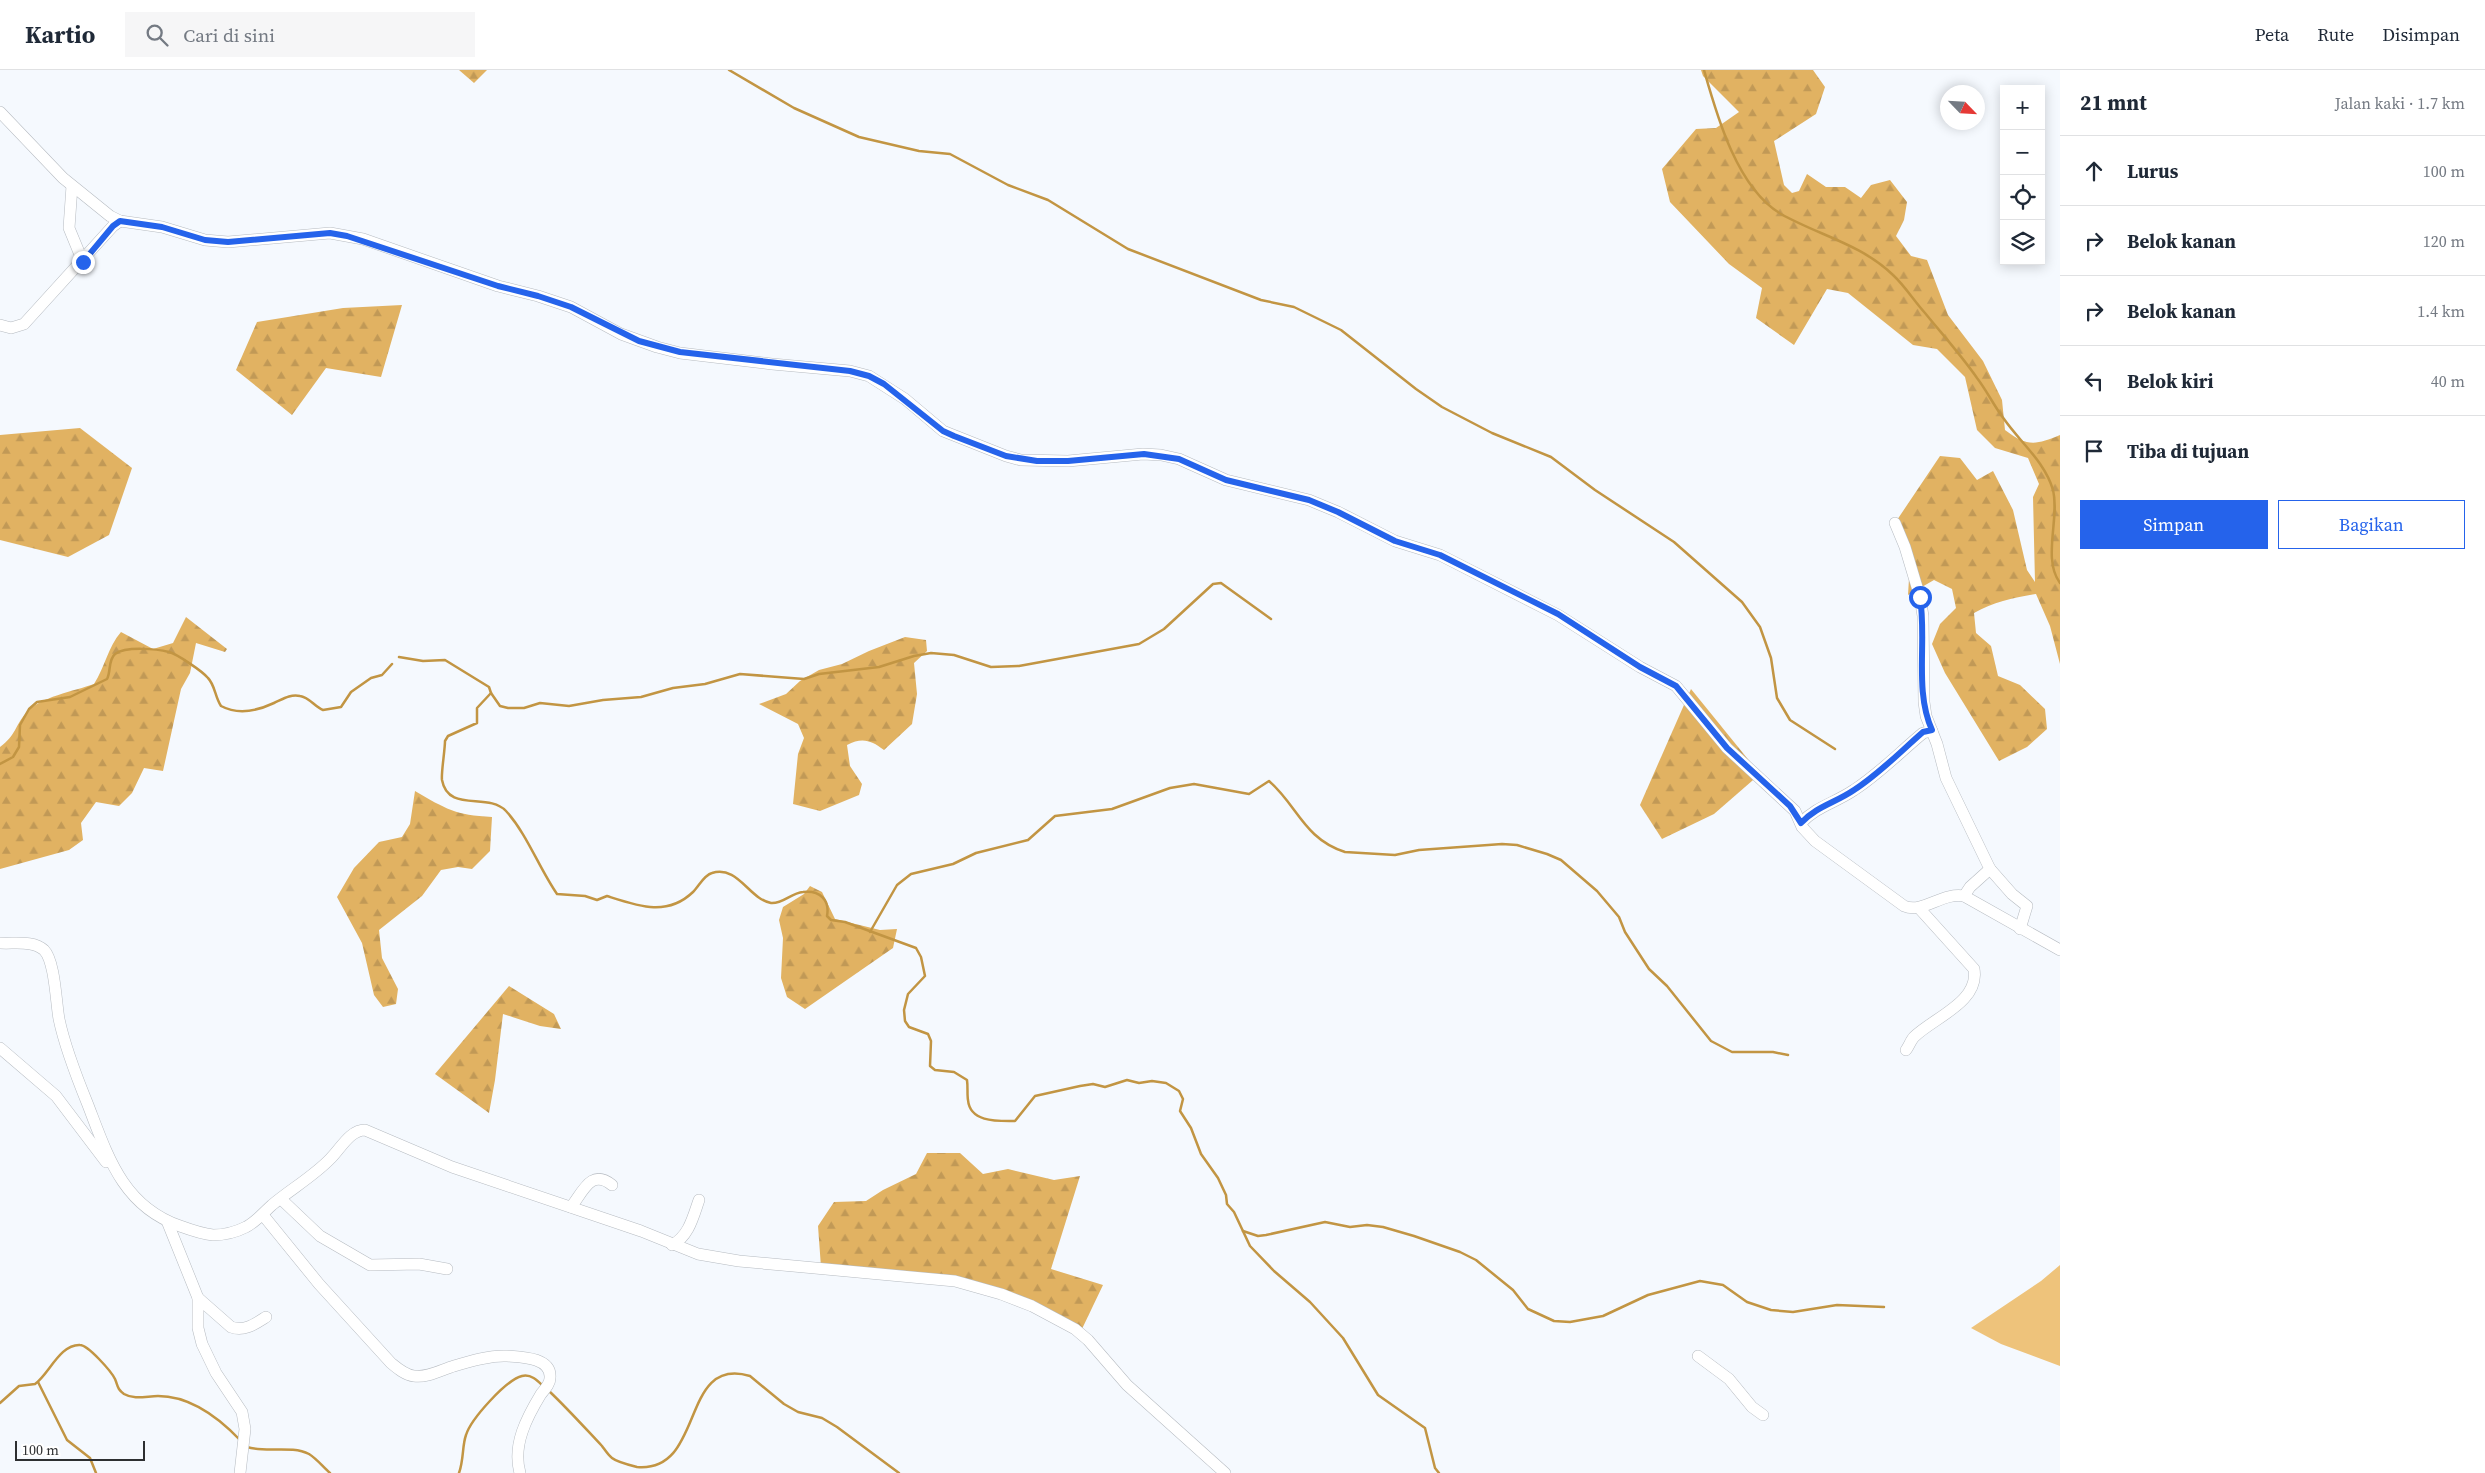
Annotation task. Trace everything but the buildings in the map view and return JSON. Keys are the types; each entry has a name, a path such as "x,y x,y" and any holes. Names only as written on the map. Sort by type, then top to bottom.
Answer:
{"street":[{"path":"0,112 72,186 110,216 120,221 162,227 205,240 228,242 330,233 363,239 498,286 571,307 621,334 657,347 717,357 850,371 869,376 905,399 943,431 1006,456 1021,460 1068,461 1144,454 1161,455 1179,459 1226,480 1309,500 1338,512 1395,541 1440,555 1558,614 1640,667 1676,686 1727,748 1790,806 1815,841 1904,906 1919,908 1948,896 1964,896 2020,930 2035,935 2060,950"},
{"path":"72,186 69,228 83,262"},
{"path":"0,324 11,328 24,324 83,262 113,226 120,221"},
{"path":"1895,523 1905,547 1920,597 1924,631 1924,702 1926,716 1946,778 1990,869 2012,894 2027,906 2020,930"},
{"path":"1801,823 1812,811 1852,791 1871,778 1923,732 1932,730"},
{"path":"1964,896 1970,887 1990,869"},
{"path":"1906,1050 1913,1038 1966,997 1975,975 1974,969 1919,908"},
{"path":"0,943 37,945 46,952 51,965 60,1022 76,1074 114,1171"},
{"path":"0,1048 56,1096 138,1201 167,1221 212,1235 228,1234 246,1227 330,1159 358,1130 364,1130 452,1167 641,1231 698,1254 739,1261 955,1281 1001,1294 1032,1306 1075,1329 1088,1340 1127,1385 1225,1473"},
{"path":"571,1207 591,1180 605,1179 612,1185"},
{"path":"281,1200 320,1236 370,1265 419,1264 448,1269"},
{"path":"672,1245 682,1240 699,1200"},
{"path":"263,1215 320,1284 391,1363 401,1371 412,1376 424,1376 471,1361 501,1356 530,1358 541,1362 548,1370 549,1383 528,1417 522,1434 518,1450 520,1473"},
{"path":"167,1221 198,1298 198,1328 202,1344 216,1373 242,1412 245,1429 240,1473"},
{"path":"198,1298 231,1327 236,1329 246,1328 266,1317"},
{"path":"1698,1356 1733,1382 1752,1407 1763,1415"}],"shaded area":[{"path":"2060,1265 2060,1366 2001,1344 1971,1328 2041,1281"}],"green space":[{"path":"459,70 487,70 474,83"},
{"path":"1701,70 1813,70 1825,87 1816,114 1774,141 1784,185 1792,193 1799,191 1807,174 1826,187 1845,187 1861,198 1871,185 1890,180 1907,202 1904,220 1896,236 1911,256 1927,260 1948,315 1983,361 2002,400 2005,430 2013,436 2032,443 2060,435 2060,664 2050,626 2036,594 2004,601 1974,613 1976,633 1991,646 1998,676 2020,685 2045,709 2047,729 2027,747 1999,761 1945,673 1932,644 1940,624 1956,608 1952,589 1934,580 1908,595 1910,562 1895,523 1940,456 1960,458 1977,480 1993,471 2013,510 2027,570 2035,582 2033,497 2039,484 2028,458 1995,448 1977,430 1965,377 1937,349 1913,345 1848,293 1827,289 1794,345 1756,318 1762,288 1729,264 1670,202 1662,169 1696,129 1716,128 1739,112 1703,76"},
{"path":"402,305 381,377 326,368 292,415 236,370 257,322 343,308"},
{"path":"80,428 132,468 109,535 68,557 0,540 0,435"},
{"path":"186,617 227,649 225,652 196,643 190,673 181,689 163,771 144,768 132,793 119,806 96,802 81,823 83,840 69,850 0,869 0,747 10,738 22,718 32,707 58,695 94,684 113,644 121,632 153,649 173,643"},
{"path":"905,637 926,640 927,651 914,663 917,694 912,724 884,750 875,744 862,740 847,745 850,766 862,784 859,795 820,811 793,804 798,754 804,738 798,724 759,704 786,694 800,681 819,670 842,664"},
{"path":"1691,689 1760,774 1714,814 1662,839 1640,805"},
{"path":"415,791 451,810 469,815 492,817 490,851 472,869 458,867 441,870 422,896 379,930 382,958 398,989 396,1004 383,1007 374,995 362,943 337,897 354,868 379,842 402,837 410,824"},
{"path":"810,886 822,892 835,919 880,930 897,929 893,948 805,1009 787,997 781,978 783,938 779,920 783,907 804,894"},
{"path":"509,986 554,1014 561,1029 540,1026 503,1014 489,1113 435,1074"},
{"path":"927,1153 960,1153 983,1174 1008,1169 1054,1180 1080,1176 1051,1269 1103,1285 1081,1331 985,1287 821,1267 818,1226 834,1202 866,1201 883,1190 916,1174"}],"waterway":[{"path":"729,70 794,108 859,137 919,151 950,154 1008,185 1048,200 1128,249 1261,300 1294,307 1341,330 1442,407 1492,433 1551,457 1595,490 1674,542 1742,602 1760,627 1771,658 1777,698 1790,720 1835,749"},
{"path":"1704,70 1722,129 1731,150 1752,187 1781,214 1867,255 1893,275 1965,361 2010,428 2038,461 2049,480 2055,501 2052,562 2060,583"},
{"path":"491,693 500,706 508,708 524,708 540,703 569,706 603,700 641,697 673,688 705,684 740,674 804,679 819,674 879,667 914,656 931,653 954,655 991,667 1019,666 1139,644 1164,629 1213,584 1221,583 1271,619"},
{"path":"0,764 13,757 19,747 20,725 29,709 37,702 70,697 107,679 111,659 120,651 142,649 173,653 208,678 221,706 241,711 268,706 293,696 306,698 323,710 341,707 351,692 371,678 382,675 392,664"},
{"path":"399,657 423,661 445,660 489,687 491,693 477,708 477,723 448,736 445,741 442,780 446,790 452,796 489,803 506,811 527,841 557,894 585,896 597,900 607,896 641,906 663,907 683,900 693,892 706,876 721,872 736,878 756,896 771,903 779,902 803,892 819,894 827,905 827,916 831,920 845,922 916,948 921,957 925,976 908,994 904,1010 905,1021 909,1027 928,1034 931,1041 930,1066 935,1070 954,1072 967,1080 970,1108 974,1113 986,1119 1015,1121 1035,1096 1093,1084 1105,1087 1127,1080 1139,1083 1152,1081 1166,1083 1179,1091 1183,1099 1180,1111 1191,1128 1201,1154 1218,1178 1226,1195 1227,1204 1234,1212 1250,1246 1274,1271 1310,1302 1343,1338 1378,1395 1425,1428 1435,1468 1439,1473"},
{"path":"870,932 897,885 911,874 953,864 976,853 1028,840 1055,816 1112,809 1170,788 1194,784 1249,794 1269,781 1279,790 1310,830 1331,846 1345,852 1395,855 1419,850 1502,844 1517,845 1561,860 1597,891 1619,917 1625,932 1649,969 1667,986 1711,1041 1732,1052 1773,1052 1788,1055"},
{"path":"1243,1231 1258,1236 1325,1222 1350,1227 1367,1225 1383,1227 1460,1252 1476,1260 1513,1290 1528,1309 1554,1321 1570,1322 1603,1316 1648,1295 1700,1281 1723,1285 1747,1302 1771,1310 1793,1312 1837,1305 1884,1307"},
{"path":"0,1403 19,1386 35,1384 66,1349 80,1345 94,1354 113,1375 119,1389 124,1394 136,1397 170,1397 192,1404 213,1416 240,1440"},
{"path":"549,1391 611,1457 637,1467 659,1464 674,1452 701,1397 712,1382 728,1374 750,1376 784,1404 798,1412 822,1418 899,1473"},
{"path":"459,1473 469,1428 490,1401 507,1385 522,1376 531,1377 543,1386"},
{"path":"38,1382 67,1440 90,1458 96,1473"},
{"path":"247,1447 302,1451 312,1456 330,1473"}],"route":[{"path":"83,262 113,226 120,221 162,227 205,240 228,242 330,233 363,239 498,286 571,307 599,320 621,334 657,347 680,352 772,364 850,371 869,376 905,399 943,431 1006,456 1021,460 1068,461 1144,454 1161,455 1179,459 1226,480 1309,500 1359,522 1395,541 1440,555 1558,614 1640,667 1676,686 1694,705 1727,748 1790,806 1798,815 1801,823 1812,811 1852,791 1871,778 1923,732 1932,730 1926,716 1924,702 1924,631 1920,597"}]}
